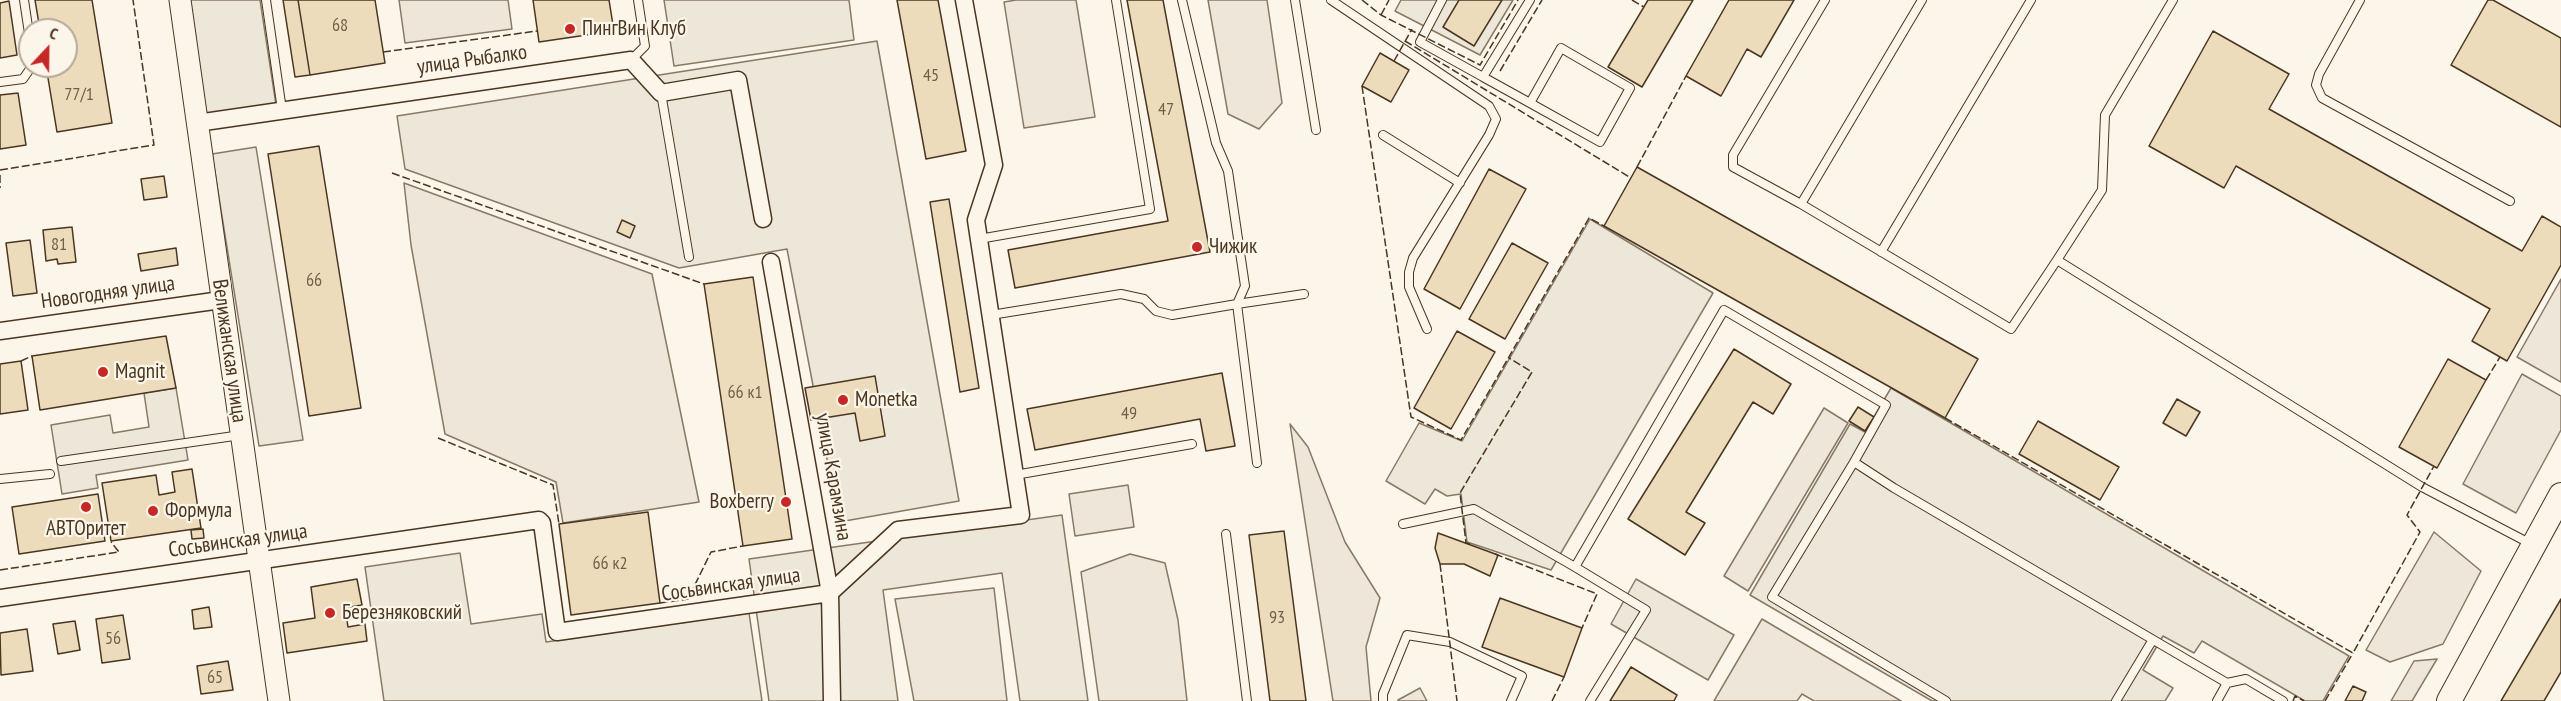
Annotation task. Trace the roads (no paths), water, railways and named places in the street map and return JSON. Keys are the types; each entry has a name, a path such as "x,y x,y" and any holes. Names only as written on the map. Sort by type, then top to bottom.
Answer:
{"main road":[{"path":"2449,701 2561,495"}],"street":[{"name":"Велижанская улица","path":"180,0 279,701"},
{"name":"Сосьвинская улица","path":"0,598 538,520 542,523 557,632 830,593 898,530 1021,515 976,220 994,165 964,0"},
{"name":"улица Рыбалко","path":"197,123 631,60"},
{"path":"631,60 661,93 738,80 763,219"},
{"name":"улица Карамзина","path":"771,262 830,593 832,701"},
{"name":"Новогодняя улица","path":"0,331 221,300"}],"lane":[{"path":"24,0 27,18"},
{"path":"266,0 282,110"},
{"path":"631,60 645,46 638,0"},
{"path":"979,239 1150,209 1116,0"},
{"path":"1182,0 1216,143 1228,171 1245,286 1238,304 1257,463"},
{"path":"1295,0 1316,130"},
{"path":"1331,0 1489,106 1496,119 1489,135 1413,258 1408,272 1408,287 1427,329"},
{"path":"1442,0 1420,42 1600,142 1630,88 1561,48 1530,103"},
{"path":"1483,77 1530,0"},
{"path":"1825,0 1732,161 1733,167 1801,204 2011,329 2102,190 2105,115 2173,0"},
{"path":"1801,204 1922,0"},
{"path":"1881,252 2031,0"},
{"path":"2360,0 2319,74 2316,85 2322,98 2510,201"},
{"path":"0,82 24,78"},
{"path":"661,93 689,257"},
{"path":"1383,135 1460,183"},
{"path":"2057,260 2422,487 2533,545"},
{"path":"991,315 1121,294 1144,298 1156,310 1172,315 1304,294"},
{"path":"1575,567 1724,310 1886,405 1772,597 1946,701"},
{"path":"61,461 242,435"},
{"path":"1015,475 1192,444"},
{"path":"1854,462 2151,641 2227,684 2246,679 2283,701"},
{"path":"0,479 50,474"},
{"path":"1403,524 1474,509 1646,610 1590,701"},
{"path":"1226,534 1247,701"},
{"path":"1383,701 1383,694 1407,635 1450,642 1522,676 1511,701"},
{"path":"2116,701 2151,641"},
{"path":"2217,701 2227,684"}],"place":[{"name":"ПингВин Клуб","path":"570,29"},
{"name":"Чижик","path":"1197,247"},
{"name":"Magnit","path":"103,372"},
{"name":"Monetka","path":"843,400"},
{"name":"Boxberry","path":"786,502"},
{"name":"АВТОритет","path":"86,507"},
{"name":"Формула","path":"153,511"},
{"name":"Березняковский","path":"330,613"}]}
